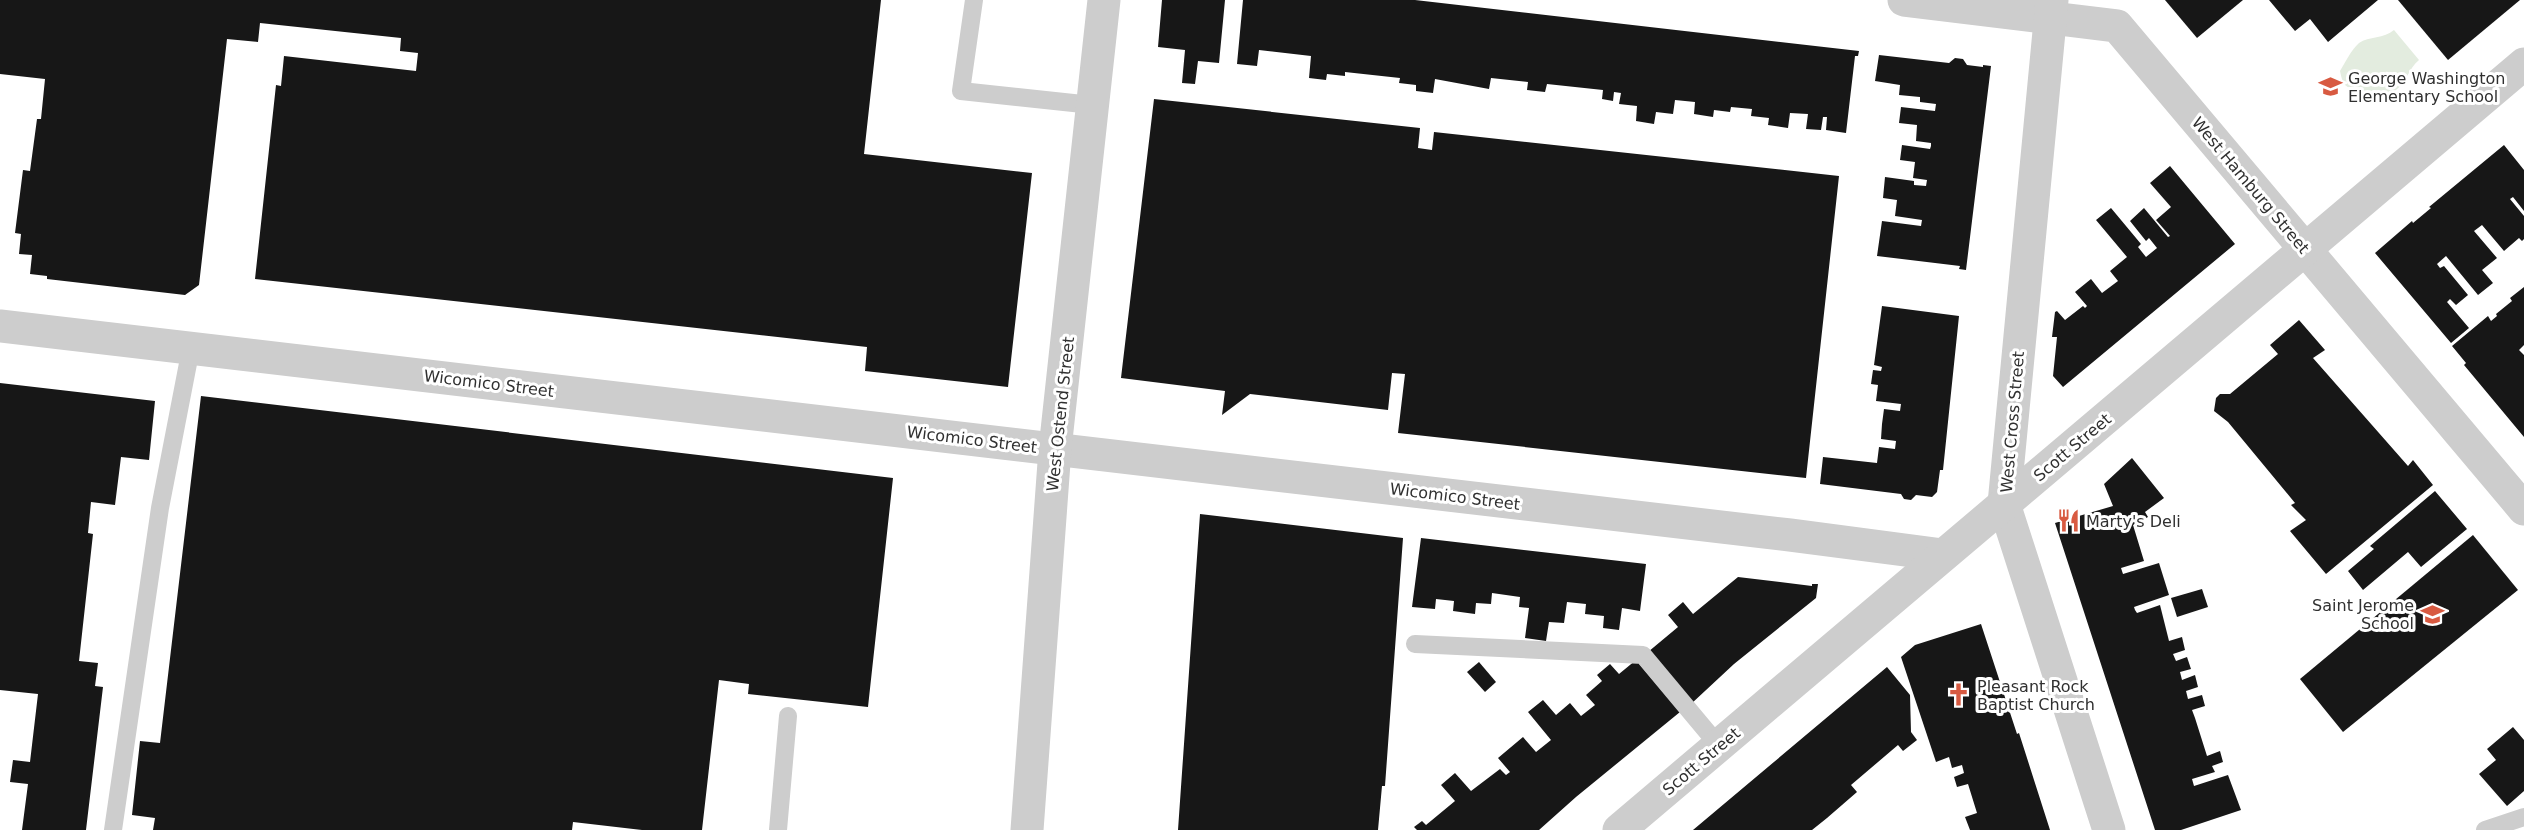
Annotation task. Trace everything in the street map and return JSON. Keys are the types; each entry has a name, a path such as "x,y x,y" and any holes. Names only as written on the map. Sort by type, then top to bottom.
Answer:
{"street":[{"name":"West Ostend Street","path":"1027,830 1055,449 1104,0"},
{"name":"West Hamburg Street","path":"1904,0 2058,6 2117,26 2524,509"},
{"name":"West Cross Street","path":"2058,6 2004,504 2109,830"},
{"name":"Scott Street","path":"1619,830 2305,249 2521,74"},
{"name":"Wicomico Street","path":"0,326 1767,532 1944,555"}],"lane":[{"path":"974,0 961,91 1092,105"},
{"path":"113,830 160,508 191,348"},
{"path":"1415,644 1643,655 1719,746"},
{"path":"778,830 788,716"},
{"path":"2485,830 2524,817"}],"shaded area":[{"path":"2394,30 2419,60 2399,87 2392,92 2370,93 2345,85 2340,71 2356,46 2363,41 2386,35"}],"building":[{"path":"0,0 881,0 864,154 1032,173 1008,387 865,371 867,347 255,279 276,85 281,86 284,56 416,71 418,53 400,51 401,38 260,23 258,42 227,39 199,285 185,295 47,279 47,276 30,274 32,255 19,254 21,234 15,233 23,170 30,171 37,119 41,119 45,79 0,74"},
{"path":"1162,0 1225,0 1219,63 1198,61 1195,84 1182,83 1185,50 1158,47"},
{"path":"1243,0 1415,0 1859,51 1858,56 1855,56 1846,133 1826,130 1827,117 1823,117 1821,130 1806,129 1808,114 1790,113 1788,128 1768,125 1769,118 1751,116 1752,109 1731,107 1730,112 1714,110 1713,117 1694,114 1695,102 1675,100 1673,114 1656,112 1654,124 1636,121 1637,106 1619,104 1621,93 1614,92 1613,101 1602,99 1603,90 1547,84 1545,92 1527,90 1528,82 1491,78 1489,89 1435,79 1433,93 1416,91 1416,85 1399,83 1400,78 1345,72 1345,76 1327,74 1326,80 1309,78 1311,56 1259,50 1257,66 1237,64"},
{"path":"2165,0 2243,0 2197,38"},
{"name":"George Washington Elementary School","path":"2269,0 2378,0 2328,42 2310,19 2295,31"},
{"name":"George Washington Elementary School","path":"2398,0 2520,0 2448,60"},
{"path":"1879,55 1949,63 1955,58 1963,59 1967,65 1991,66 1966,270 1959,269 1960,266 1877,256 1882,221 1921,226 1922,220 1895,216 1897,200 1883,198 1885,177 1914,181 1914,185 1926,186 1927,180 1913,178 1915,162 1900,160 1902,145 1930,149 1931,143 1916,141 1917,125 1899,123 1901,107 1935,111 1936,104 1920,102 1920,97 1899,95 1900,85 1875,81"},
{"path":"1154,99 1420,128 1418,148 1432,150 1434,132 1839,176 1806,478 1398,433 1405,374 1392,373 1388,410 1250,394 1222,415 1225,391 1121,378"},
{"path":"2504,145 2524,170 2524,211 2513,197 2510,199 2524,216 2524,239 2522,241 2519,238 2504,251 2482,225 2474,231 2497,258 2482,270 2493,283 2478,295 2446,256 2437,264 2440,268 2444,266 2468,295 2456,305 2450,299 2447,302 2469,328 2451,343 2375,253"},
{"path":"2170,166 2235,244 2063,387 2053,376 2057,337 2052,337 2055,312 2057,311 2065,320 2083,306 2085,308 2087,306 2075,292 2091,279 2102,293 2118,281 2110,271 2127,257 2096,220 2111,208 2141,244 2138,247 2146,257 2157,248 2149,238 2146,241 2130,221 2144,208 2168,237 2170,236 2156,220 2171,207 2150,183"},
{"path":"2524,287 2524,345 2519,350 2524,355 2524,437 2464,365 2466,363 2452,346 2488,316 2491,321 2512,301 2510,298"},
{"path":"1882,306 1959,316 1943,470 1940,470 1937,492 1932,497 1916,495 1911,500 1904,499 1901,494 1820,484 1823,457 1877,463 1879,447 1895,449 1896,441 1881,439 1884,409 1900,411 1901,404 1876,401 1878,385 1871,384 1873,370 1881,371 1882,367 1874,365"},
{"path":"2299,320 2325,350 2313,358 2408,466 2413,460 2433,485 2326,574 2290,531 2306,520 2291,505 2295,503 2228,422 2214,411 2216,398 2220,394 2230,394 2278,354 2270,345"},
{"path":"0,383 155,401 149,460 121,457 115,505 91,502 88,533 93,534 79,661 98,663 95,686 103,687 86,830 22,830 28,784 10,782 13,760 30,762 38,694 0,690"},
{"path":"201,396 893,478 868,707 748,694 749,684 719,680 702,830 642,830 573,822 572,830 153,830 155,818 132,815 140,741 160,743"},
{"path":"2132,458 2164,498 2145,512 2148,517 2133,525 2144,561 2121,568 2123,574 2159,563 2169,595 2134,607 2137,613 2160,605 2169,641 2182,637 2185,650 2173,654 2176,661 2187,657 2191,669 2180,672 2182,680 2195,675 2198,687 2186,691 2188,699 2202,695 2205,706 2192,710 2207,756 2220,751 2223,762 2212,766 2215,772 2192,779 2194,786 2228,775 2241,810 2181,830 2155,830 2055,523 2113,506 2104,484"},
{"path":"2435,491 2467,529 2421,567 2408,552 2363,590 2348,571 2374,549 2370,546"},
{"path":"1200,514 1403,538 1385,786 1382,786 1378,830 1178,830"},
{"name":"Saint Jerome School","path":"2473,535 2518,590 2343,732 2300,679"},
{"path":"1421,538 1646,564 1640,611 1622,608 1619,630 1603,628 1604,616 1585,614 1586,604 1567,602 1564,623 1549,622 1546,641 1525,638 1529,608 1519,607 1520,597 1492,593 1491,604 1476,603 1475,614 1453,611 1454,601 1436,599 1435,609 1412,607"},
{"path":"1738,577 1812,586 1812,584 1818,584 1816,598 1734,664 1691,704 1648,652 1678,627 1668,615 1683,602 1693,614"},
{"path":"2202,589 2208,607 2177,617 2171,598"},
{"name":"Pleasant Rock Baptist Church","path":"1981,624 2050,830 1970,830 1965,817 1977,813 1968,784 1957,787 1954,777 1964,773 1962,765 1952,768 1949,757 1936,762 1901,657 1915,645"},
{"path":"1636,660 1680,712 1539,830 1417,830 1414,827 1422,821 1426,825 1455,801 1441,785 1455,773 1471,791 1500,769 1506,775 1510,772 1498,758 1523,737 1536,752 1551,740 1528,712 1543,700 1556,715 1570,703 1581,716 1595,705 1586,695 1602,681 1597,675 1610,664 1619,674"},
{"path":"1479,662 1496,682 1485,692 1467,672"},
{"path":"1887,667 1910,695 1911,732 1917,740 1903,751 1898,745 1851,785 1857,792 1827,818 1812,830 1693,830"},
{"path":"2513,727 2524,740 2524,791 2507,806 2479,774 2496,760 2487,749"}],"place":[{"name":"George Washington Elementary School","path":"2330,87"},
{"name":"Marty's Deli","path":"2068,521"},
{"name":"Saint Jerome School","path":"2432,614"},
{"name":"Pleasant Rock Baptist Church","path":"1959,695"}]}
